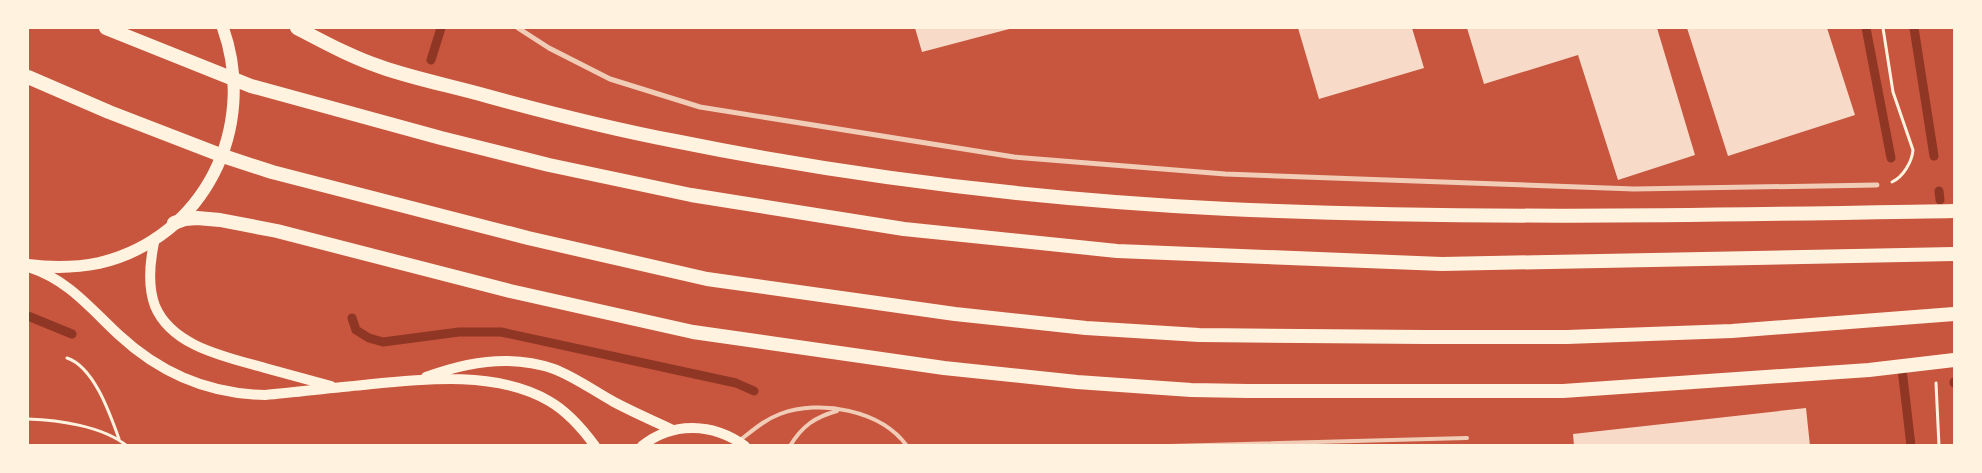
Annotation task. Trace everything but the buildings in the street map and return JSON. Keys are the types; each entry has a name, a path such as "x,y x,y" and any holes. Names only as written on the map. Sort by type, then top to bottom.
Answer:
{"highway":[{"path":"106,28 251,86 297,100 549,166 690,195 904,229 1117,251 1442,264 1954,254"},
{"path":"297,28 344,52 383,68 609,128 728,152 911,181 1225,209 1402,215 1954,211"},
{"path":"28,76 109,112 223,156 272,172 528,238 707,279 897,306 1086,328 1254,337 1567,336 1732,331 1954,314"},
{"path":"174,224 185,219 197,218 220,220 277,231 510,291 693,332 944,368 1077,382 1191,390 1563,391 1869,370 1954,360"}],"main road":[{"path":"28,266 53,268 89,265 129,253 174,224 196,202 220,161 228,138 234,109 234,79 231,55 223,28"},
{"path":"155,238 150,269 153,298 162,319 171,329 206,350 228,358 337,388"},
{"path":"28,266 59,281 78,295 136,349 179,376 199,385 243,394 265,395 421,379 488,381 527,391 548,400 576,422 595,446"},
{"path":"421,379 450,368 480,363 509,362 532,364 554,369 626,408 673,430"},
{"path":"642,446 654,438 673,430 695,427 707,428 723,433 742,443"}],"street":[{"path":"518,28 549,48 610,79 700,107 1014,157 1225,174 1634,189 1877,185"}],"lane":[{"path":"742,443 765,422 791,410 825,408 840,410 875,420 896,434 907,446"},
{"path":"790,446 796,436 809,423 816,418 840,410"},
{"path":"1170,446 1467,438"}],"path":[{"path":"1877,185 1888,184 1898,178 1912,157 1913,150 1893,92 1883,28"},
{"path":"67,358 74,360 94,384 105,402 119,439"},
{"path":"1936,377 1939,446"},
{"path":"28,419 80,426 119,439 127,446"}],"waterway":[{"path":"431,60 441,28"},
{"path":"1866,28 1891,158"},
{"path":"1914,28 1934,156"},
{"path":"1939,191 1940,200"},
{"path":"28,316 72,334"},
{"path":"352,318 356,330 369,338 383,342 459,332 501,332 736,383 754,391"},
{"path":"1902,369 1911,446"}]}
